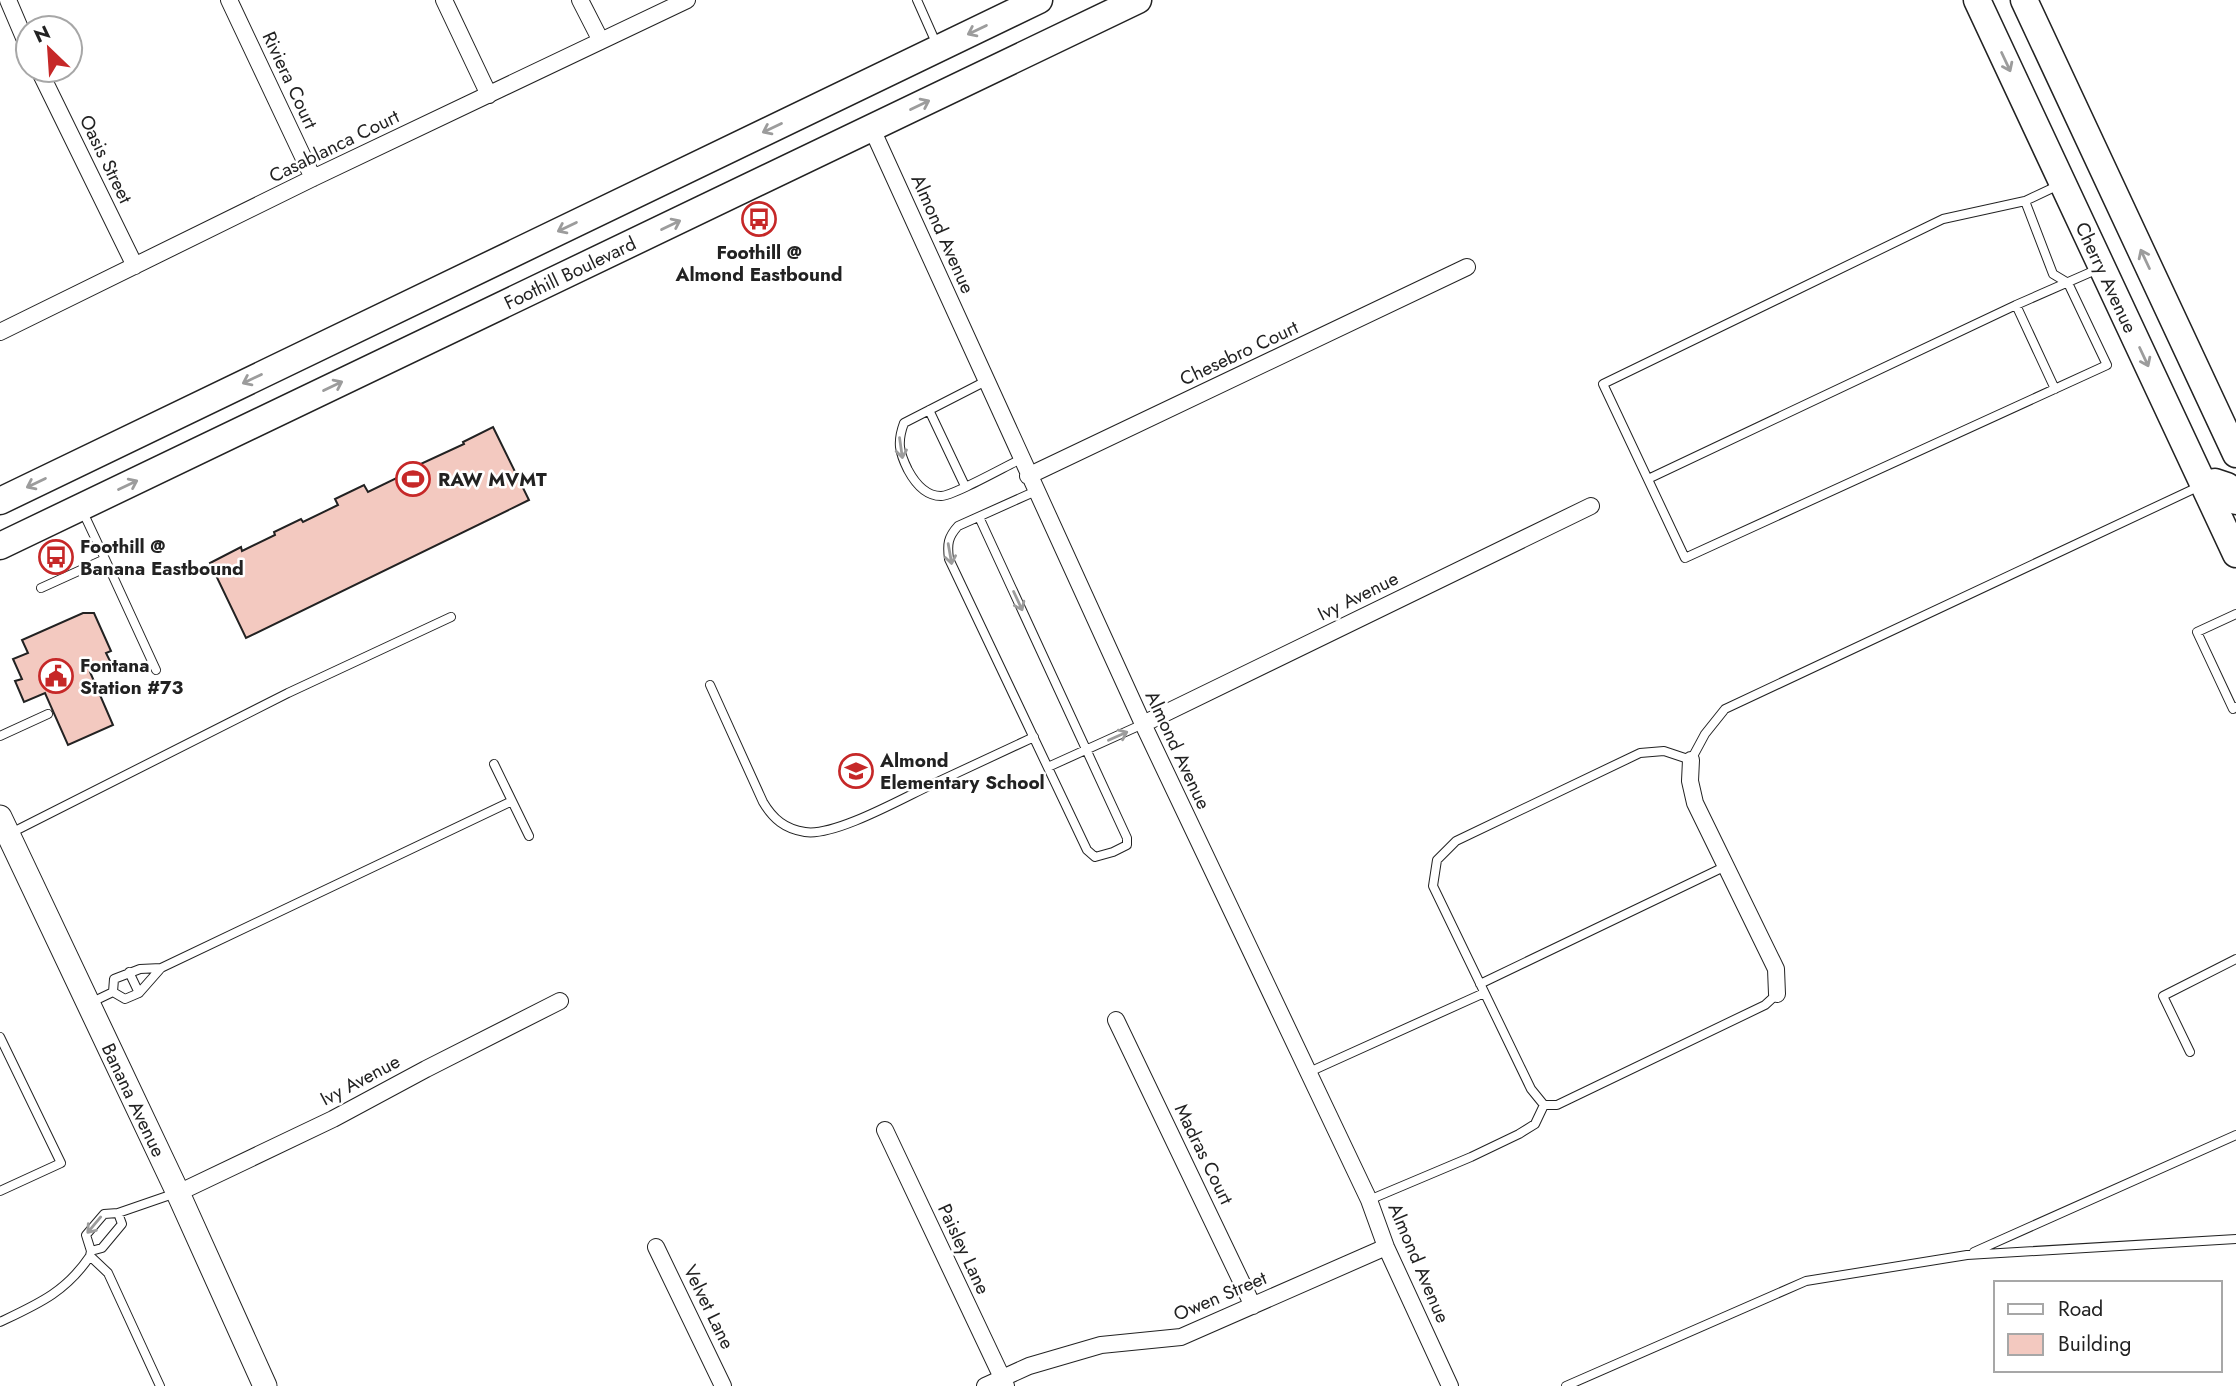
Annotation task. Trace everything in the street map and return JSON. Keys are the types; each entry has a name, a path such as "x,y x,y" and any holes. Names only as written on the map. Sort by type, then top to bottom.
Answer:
{"main road":[{"path":"0,501 1039,0"},
{"path":"1073,31 1104,0"},
{"name":"Foothill Boulevard","path":"0,546 1138,0"},
{"name":"Cherry Avenue","path":"1977,0 2236,554"},
{"path":"2024,0 2236,454"},
{"path":"2204,484 2215,482 2227,486 2236,501"}],"street":[{"name":"Riviera Court","path":"229,0 313,178"},
{"path":"444,0 489,95"},
{"path":"580,0 601,41"},
{"name":"Casablanca Court","path":"0,332 313,178 687,0"},
{"name":"Oasis Street","path":"46,84 135,266"},
{"name":"Almond Avenue","path":"872,129 1143,724 1369,1200 1386,1247 1450,1386"},
{"name":"Chesebro Court","path":"1028,476 1467,267"},
{"name":"Ivy Avenue","path":"1143,724 1591,506"},
{"path":"1691,760 1690,781 1695,803 1776,970 1777,994"},
{"name":"Banana Avenue","path":"4,826 178,1193 259,1384"},
{"name":"Ivy Avenue","path":"178,1193 333,1119 560,1001"},
{"name":"Madras Court","path":"1116,1020 1253,1306"},
{"name":"Paisley Lane","path":"885,1130 1004,1382"},
{"name":"Velvet Lane","path":"656,1247 723,1386"},
{"name":"Owen Street","path":"985,1386 1004,1382 1029,1366 1101,1345 1181,1338 1386,1247"}],"lane":[{"path":"916,0 938,48"},
{"path":"2025,201 2053,274 2068,283 2107,365 1685,558 1603,384 1942,219 2025,201 2062,184"},
{"path":"1648,480 2101,268"},
{"path":"2017,305 2055,388"},
{"path":"986,381 904,423 899,437 902,457 913,480 925,492 942,496 1021,459"},
{"path":"929,410 965,486"},
{"path":"1544,1105 1531,1089 1433,886 1437,860 1446,850 1456,841 1640,753 1664,751 1691,760 1705,734 1726,709 2204,484"},
{"path":"979,517 1127,838 1127,845 1113,852 1095,857 1087,850 949,559 949,536 958,526 1036,491"},
{"path":"81,507 156,670"},
{"path":"41,588 105,559"},
{"path":"2236,614 2197,632 2233,709 2236,707"},
{"path":"4,826 451,617"},
{"path":"710,685 772,817 805,832 832,829 867,815 1034,737"},
{"path":"0,736 48,714"},
{"path":"1048,767 1143,724"},
{"path":"494,765 528,836"},
{"path":"113,992 114,979 129,972 161,968 512,801"},
{"path":"1480,984 1726,866"},
{"path":"2190,1052 2163,996 2236,959"},
{"path":"113,992 125,999 139,993 161,968"},
{"path":"129,972 139,993"},
{"path":"88,1004 113,992"},
{"path":"1307,1073 1485,993"},
{"path":"1544,1105 1557,1105 1765,1005 1777,994"},
{"path":"0,1037 61,1163 0,1191"},
{"path":"1369,1200 1472,1157 1519,1134 1535,1124 1544,1105"},
{"path":"1967,1255 2236,1135"},
{"path":"160,1386 108,1273 91,1253 86,1235 104,1214 118,1213 178,1193"},
{"path":"0,1321 62,1289 91,1253 102,1248 122,1224 118,1213"},
{"path":"1566,1386 1806,1281 1967,1255 2236,1239"}],"building":[{"path":"493,427 529,500 246,638 210,563 241,547 242,551 301,519 303,522 338,505 335,499 364,485 368,492"},
{"name":"Fontana Station #73","path":"83,613 94,613 111,651 106,653 111,663 90,672 113,725 68,745 45,693 24,702 15,681 22,679 13,659 28,653 22,640"}],"place":[{"name":"Foothill @ Almond Eastbound","path":"759,219"},
{"name":"RAW MVMT","path":"413,479"},
{"name":"Foothill @ Banana Eastbound","path":"56,557"},
{"name":"Fontana Station #73","path":"56,676"},
{"name":"Almond Elementary School","path":"856,771"}]}
